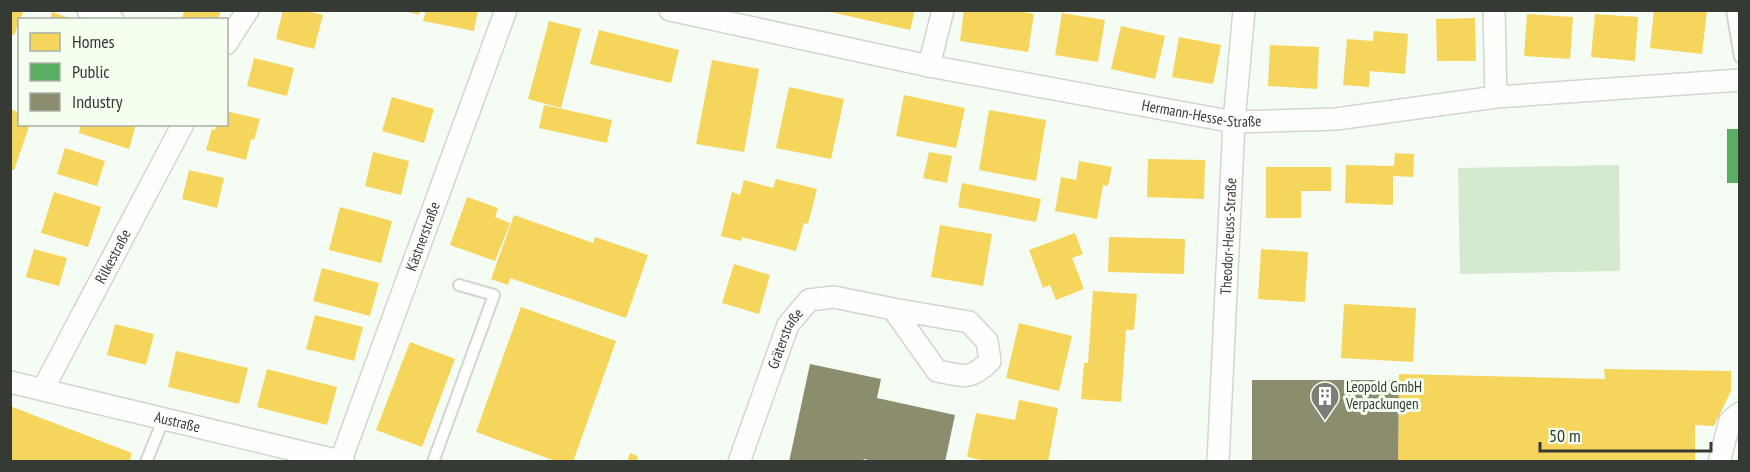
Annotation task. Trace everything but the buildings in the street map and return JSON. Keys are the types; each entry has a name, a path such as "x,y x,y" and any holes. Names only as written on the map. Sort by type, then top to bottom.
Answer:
{"street":[{"path":"88,10 108,18"},
{"path":"228,41 248,10"},
{"name":"Kästnerstraße","path":"342,461 506,10"},
{"name":"Hermann-Hesse-Straße","path":"670,10 929,66 1234,122 1336,118 1496,97 1740,80"},
{"path":"929,66 943,10"},
{"name":"Theodor-Heuss-Straße","path":"1218,462 1234,122 1244,10"},
{"path":"1494,10 1496,97"},
{"name":"Rilkestraße","path":"43,389 182,126"},
{"name":"Gräterstraße","path":"739,462 788,325 808,300 834,297 893,309"},
{"name":"Austraße","path":"10,382 342,461"},
{"path":"1719,462 1730,421 1740,413"}],"lane":[{"path":"1732,10 1740,57"},
{"path":"433,462 494,295 459,285"},
{"path":"146,462 164,418"}],"green space":[{"path":"1619,165 1620,271 1460,274 1458,168"}],"place":[{"name":"Leopold GmbH Verpackungen","path":"1325,422"}]}
